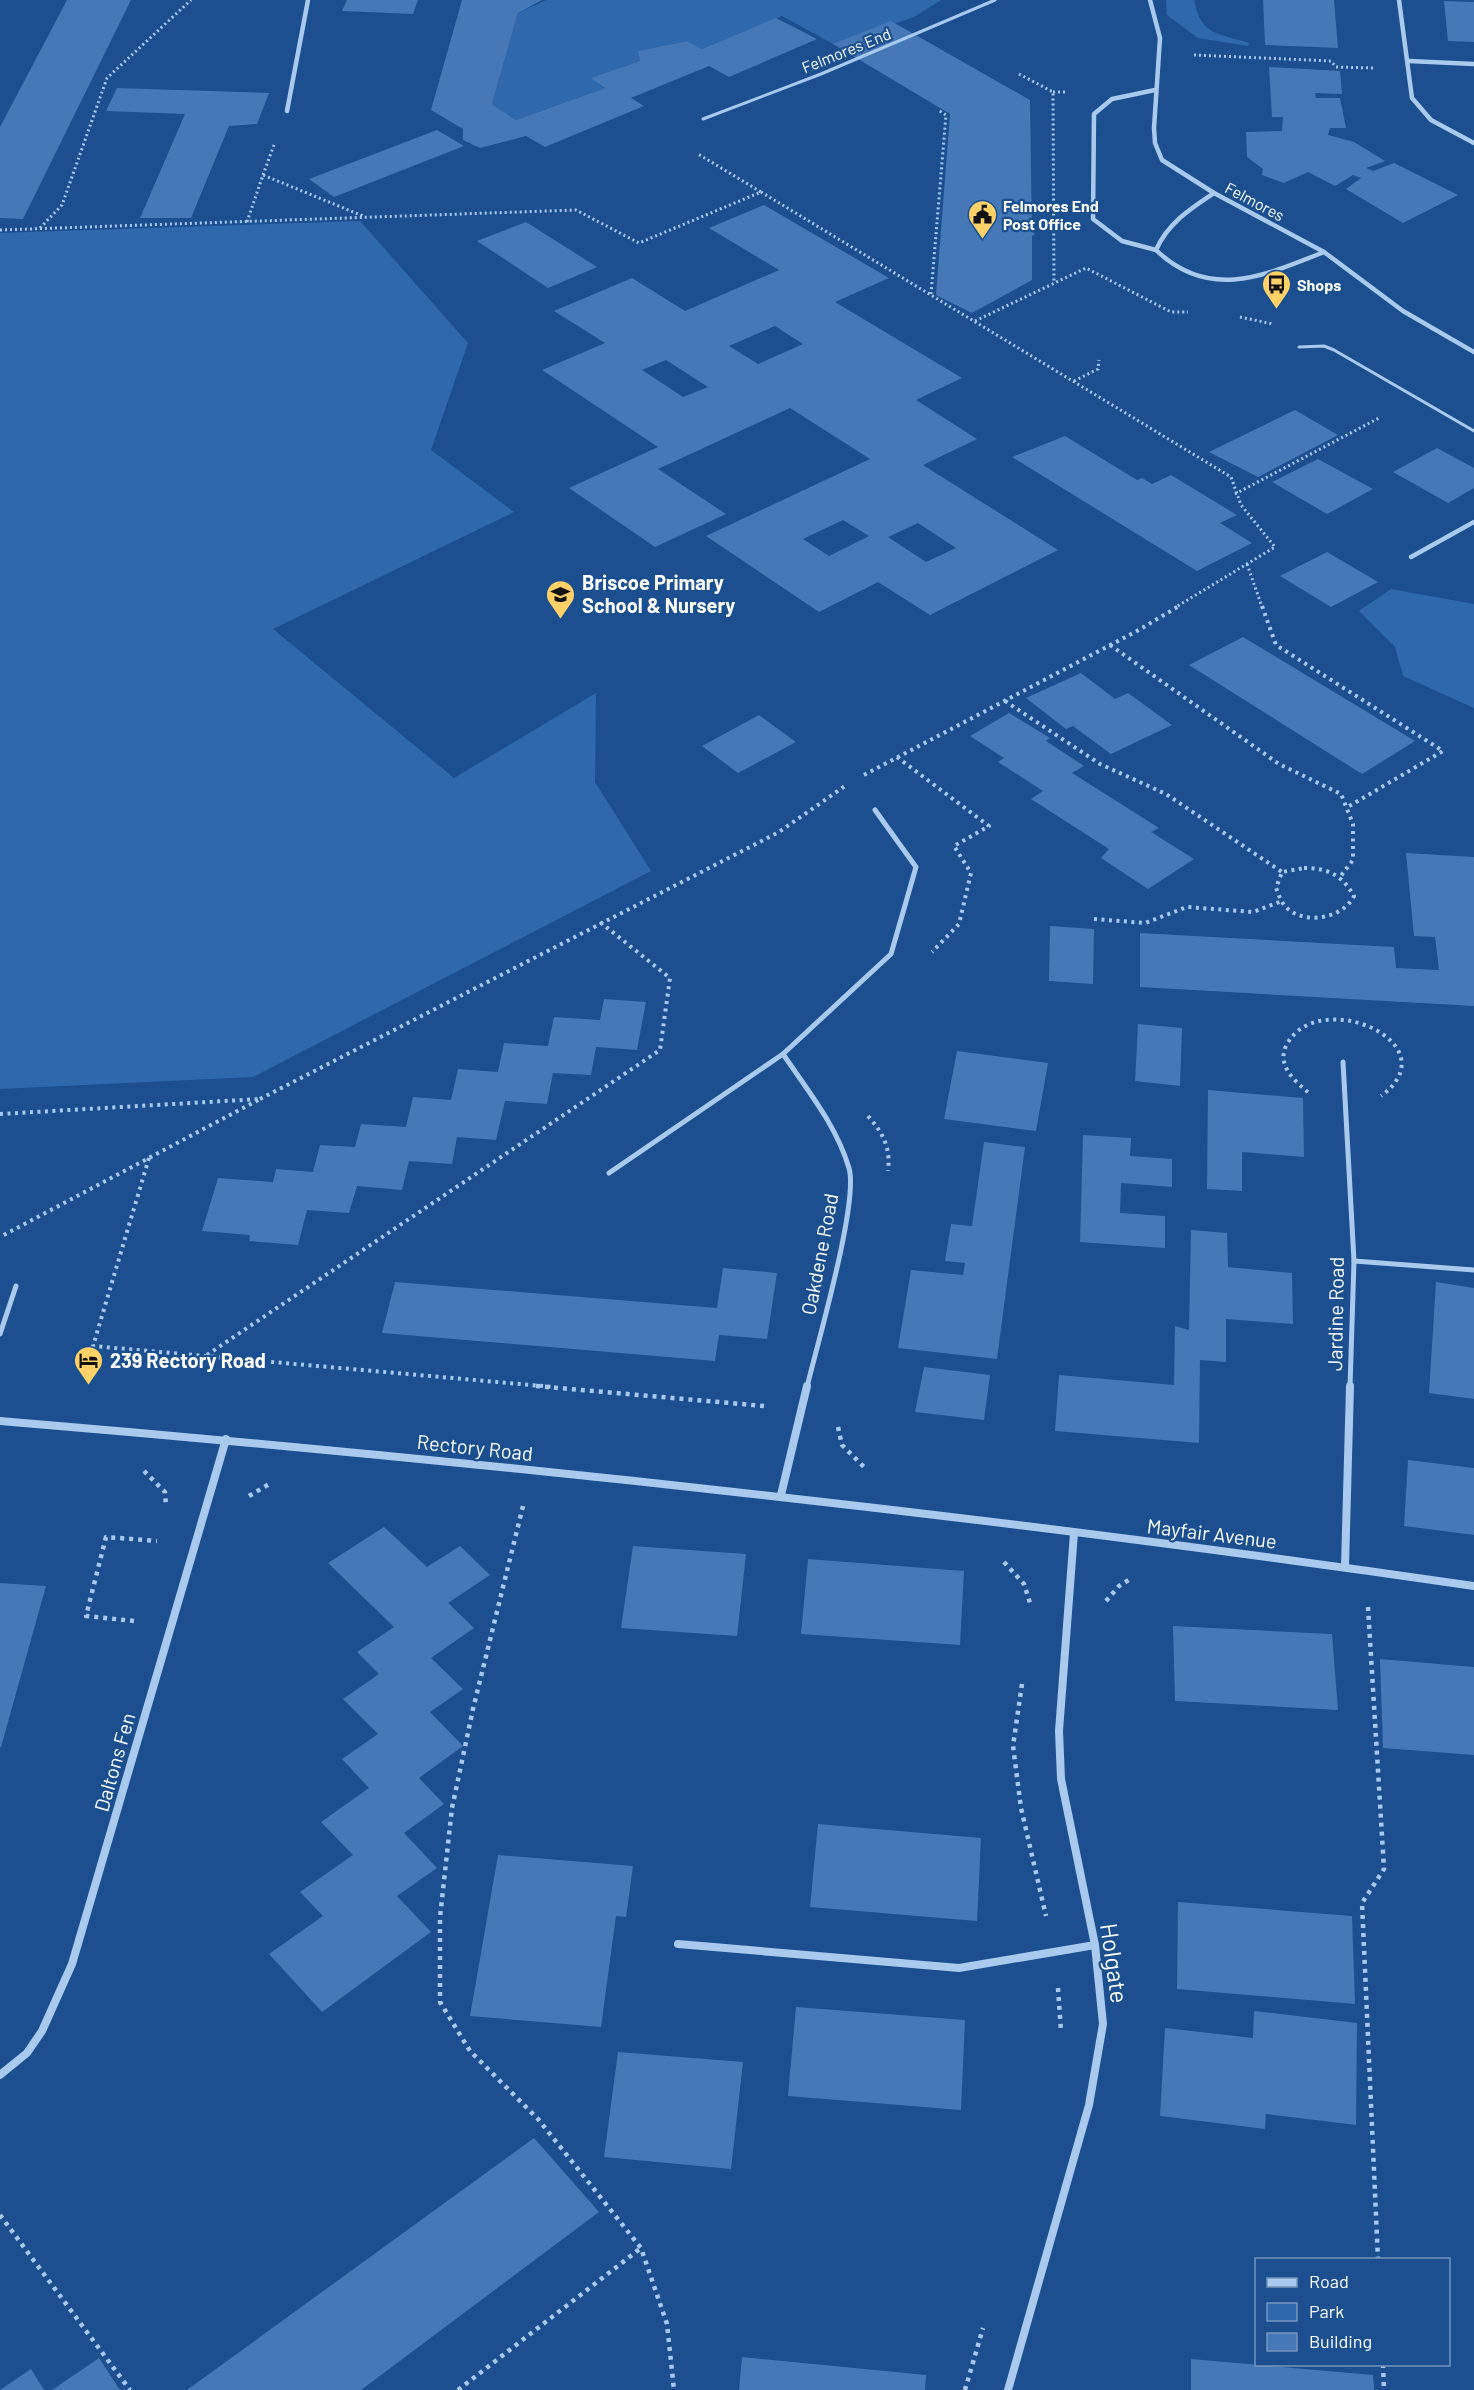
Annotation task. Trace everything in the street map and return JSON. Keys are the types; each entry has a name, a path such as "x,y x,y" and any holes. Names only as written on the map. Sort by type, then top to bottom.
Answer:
{"street":[{"path":"287,111 308,0"},
{"name":"Felmores","path":"1150,0 1160,38 1155,90 1155,143 1161,160 1214,193 1324,252 1394,305 1474,352"},
{"path":"1399,0 1409,61 1412,98 1418,110 1428,120 1474,142"},
{"path":"1409,61 1474,64"},
{"path":"1155,90 1112,99 1094,114 1093,219 1108,234 1126,244 1156,250 1175,268 1213,280 1259,276 1324,252"},
{"path":"1156,250 1163,232 1176,218 1214,193"},
{"path":"1411,557 1474,522"},
{"path":"609,1173 783,1054 891,954 916,867 875,810"},
{"name":"Oakdene Road","path":"781,1495 848,1212 850,1171 836,1132 783,1054"},
{"name":"Jardine Road","path":"1343,1062 1354,1262 1345,1566"},
{"path":"1354,1262 1474,1270"},
{"path":"0,1334 16,1286"},
{"name":"Rectory Road","path":"0,1421 226,1439 781,1495 946,1514"},
{"name":"Daltons Fen","path":"0,2075 27,2053 42,2031 72,1964 226,1439"},
{"name":"Mayfair Avenue","path":"946,1514 1074,1533 1345,1566 1474,1586"},
{"name":"Holgate","path":"1008,2390 1089,2105 1103,2025 1095,1946 1061,1779 1059,1731 1074,1533"},
{"path":"678,1944 959,1968 1095,1946"}],"lane":[{"name":"Felmores End","path":"704,119 821,74 995,0"},
{"path":"1299,347 1324,346 1334,350 1474,430"}],"path":[{"path":"39,228 62,205 107,78 191,0"},
{"path":"1191,55 1331,61 1336,67 1410,70"},
{"path":"1019,74 1053,92 1054,284"},
{"path":"931,294 946,115 938,110"},
{"path":"693,151 1231,477 1241,505 1275,547 1110,645 857,779"},
{"path":"247,222 263,175 366,217"},
{"path":"0,230 576,210 639,243 761,192"},
{"path":"1073,381 1098,369 1099,360"},
{"path":"1236,494 1382,417"},
{"path":"1247,564 1276,645 1443,751 1346,808"},
{"path":"1110,645 1279,764 1341,794 1353,824 1353,860 1340,877"},
{"path":"1005,701 1100,764 1166,794 1282,872 1316,868 1332,872 1347,882 1354,896 1348,907 1335,915 1313,916 1289,910 1276,888 1282,872"},
{"path":"897,757 989,826 954,846 971,873 966,901 959,924 930,953"},
{"path":"0,1237 600,922 779,832 850,783"},
{"path":"1094,919 1145,922 1187,907 1253,912 1282,901"},
{"path":"206,1355 660,1050 670,978 600,922"},
{"path":"1313,1096 1300,1086 1287,1071 1283,1055 1288,1038 1306,1024 1333,1020 1361,1023 1384,1034 1400,1054 1402,1071 1395,1088 1377,1098"},
{"path":"0,1114 260,1099"},
{"path":"863,1111 885,1136 890,1163 886,1182"},
{"path":"149,1158 93,1346 704,1403 764,1406 767,1395"},
{"path":"835,1418 842,1445 863,1467 872,1471"},
{"path":"134,1465 143,1470 165,1492 167,1516"},
{"path":"246,1500 251,1494 280,1478"},
{"path":"514,1502 524,1503 473,1709 452,1808 440,1917 440,2002 470,2051 537,2119 641,2248 667,2324 674,2390"},
{"path":"140,1622 86,1616 106,1537 161,1541 163,1533"},
{"path":"1001,1560 1024,1584 1031,1608"},
{"path":"1367,1604 1384,1869 1362,1903 1378,2258"},
{"path":"1024,1672 1013,1746 1021,1808 1055,1952 1061,2033"},
{"path":"0,2215 130,2390"},
{"path":"458,2390 641,2248"},
{"path":"965,2390 985,2323"},
{"path":"1383,2366 1384,2390"}],"green space":[{"path":"546,0 941,0 914,17 833,44 782,16 702,49 687,41 639,51 640,61 590,78 605,88 516,120 492,104 518,13"},
{"path":"1166,0 1194,0 1197,12 1206,27 1249,43 1248,46 1198,38 1167,15"},
{"path":"360,221 468,343 431,450 514,512 273,629 454,778 596,693 595,782 651,871 253,1077 0,1089 0,233"},
{"path":"1391,589 1474,604 1474,708 1403,676 1395,647 1359,611"}],"building":[{"path":"67,0 131,0 23,219 0,218 0,127"},
{"path":"347,0 418,0 413,14 342,11"},
{"path":"462,0 542,0 518,13 492,104 516,120 605,88 590,78 640,61 638,51 687,41 702,49 776,18 817,39 729,77 709,66 631,98 644,106 545,147 526,136 480,148 463,140 463,129 431,110"},
{"path":"1263,0 1334,0 1338,48 1265,45"},
{"path":"1444,1 1474,2 1474,42 1448,41"},
{"path":"891,21 1030,100 1032,232 1035,234 1032,236 1032,280 972,313 936,295 950,114 833,44"},
{"path":"1269,67 1340,71 1342,94 1315,93 1316,98 1340,98 1346,128 1330,128 1328,135 1354,142 1385,161 1366,168 1373,171 1394,163 1458,195 1403,223 1346,189 1361,178 1353,175 1335,186 1308,172 1284,183 1262,175 1263,169 1247,157 1246,132 1282,131 1283,117 1272,117"},
{"path":"117,88 269,93 257,124 229,126 191,218 140,218 185,114 106,111"},
{"path":"437,130 464,146 334,197 309,179"},
{"path":"764,205 889,278 835,302 962,378 916,400 977,439 923,465 1058,550 930,615 878,582 819,612 706,536 870,459 790,408 658,469 726,514 655,547 569,488 658,447 542,370 605,343 554,311 632,278 685,311 779,270 709,228","holes":["775,326 803,344 758,364 729,346","666,360 708,387 683,397 642,370","843,520 869,536 829,556 803,539","918,523 956,548 926,562 888,537"]},
{"path":"526,222 597,267 548,288 477,241"},
{"path":"1295,410 1338,435 1258,477 1209,452"},
{"path":"1065,436 1137,480 1142,478 1152,484 1171,475 1237,515 1220,523 1252,543 1197,571 1012,457"},
{"path":"1437,448 1474,468 1474,488 1448,503 1393,472"},
{"path":"1318,459 1373,489 1327,514 1272,482"},
{"path":"1327,552 1378,582 1331,607 1280,576"},
{"path":"1243,637 1415,741 1362,774 1189,665"},
{"path":"1081,673 1115,699 1128,693 1172,725 1111,754 1073,726 1066,729 1026,698"},
{"path":"1009,713 1050,738 1046,741 1084,766 1072,773 1159,828 1151,832 1194,859 1148,889 1101,858 1109,849 1031,799 1043,791 998,762 1004,758 970,736"},
{"path":"759,715 796,742 738,773 702,746"},
{"path":"1406,853 1474,857 1474,1006 1140,987 1140,933 1394,947 1396,968 1439,970 1435,937 1414,936"},
{"path":"1050,926 1094,929 1093,984 1049,981"},
{"path":"604,999 646,1002 637,1050 596,1047 591,1075 553,1073 547,1104 505,1101 496,1140 457,1137 452,1164 409,1161 402,1190 357,1186 349,1213 307,1210 298,1245 249,1241 250,1235 202,1231 218,1178 273,1182 276,1169 313,1172 320,1145 355,1147 361,1124 406,1127 413,1097 451,1100 458,1069 498,1072 504,1043 548,1046 554,1017 600,1020"},
{"path":"1138,1024 1182,1028 1180,1086 1135,1081"},
{"path":"957,1051 1048,1063 1036,1131 944,1119"},
{"path":"1208,1090 1303,1098 1304,1157 1242,1152 1242,1191 1207,1189"},
{"path":"1083,1135 1131,1138 1130,1156 1172,1159 1172,1187 1121,1183 1120,1213 1165,1216 1165,1248 1080,1242"},
{"path":"984,1142 1025,1147 997,1359 898,1348 911,1270 963,1275 965,1263 945,1261 951,1224 972,1226"},
{"path":"1191,1230 1227,1233 1228,1267 1292,1273 1293,1324 1226,1319 1226,1362 1200,1360 1199,1443 1055,1431 1059,1375 1174,1385 1175,1326 1189,1330"},
{"path":"723,1268 777,1273 767,1339 719,1335 715,1361 382,1333 395,1282 717,1308"},
{"path":"1436,1282 1474,1288 1474,1399 1429,1393"},
{"path":"924,1367 990,1375 984,1420 915,1412"},
{"path":"1408,1460 1474,1468 1474,1535 1404,1526"},
{"path":"384,1527 427,1567 460,1546 490,1575 448,1603 474,1628 431,1658 463,1689 430,1712 463,1746 419,1778 444,1804 404,1833 437,1868 397,1896 431,1932 322,2012 269,1954 323,1916 300,1892 353,1855 321,1822 369,1788 342,1759 378,1734 343,1699 379,1674 357,1652 394,1627 328,1563"},
{"path":"633,1546 746,1554 737,1636 621,1628"},
{"path":"808,1559 964,1571 960,1645 801,1634"},
{"path":"0,1583 46,1586 1,1747 0,1747"},
{"path":"1173,1626 1332,1634 1338,1710 1175,1701"},
{"path":"1380,1659 1474,1667 1474,1755 1383,1748"},
{"path":"818,1824 981,1838 977,1921 810,1907"},
{"path":"498,1855 633,1866 626,1917 616,1916 601,2027 470,2016"},
{"path":"1178,1902 1352,1916 1355,2004 1177,1989"},
{"path":"796,2007 965,2020 961,2110 788,2096"},
{"path":"1254,2011 1357,2023 1356,2125 1266,2114 1265,2129 1160,2116 1165,2028 1253,2038"},
{"path":"618,2052 743,2062 731,2169 604,2157"},
{"path":"534,2138 599,2212 361,2390 187,2390"},
{"path":"742,2357 926,2375 925,2390 739,2390"},
{"path":"99,2358 120,2390 52,2390"},
{"path":"1191,2359 1373,2375 1374,2390 1191,2390"},
{"path":"31,2369 44,2390 0,2390"}],"place":[{"name":"Felmores End Post Office","path":"982,240"},
{"name":"Shops","path":"1276,310"},
{"name":"Briscoe Primary School & Nursery","path":"561,620"},
{"name":"239 Rectory Road","path":"89,1386"}]}
